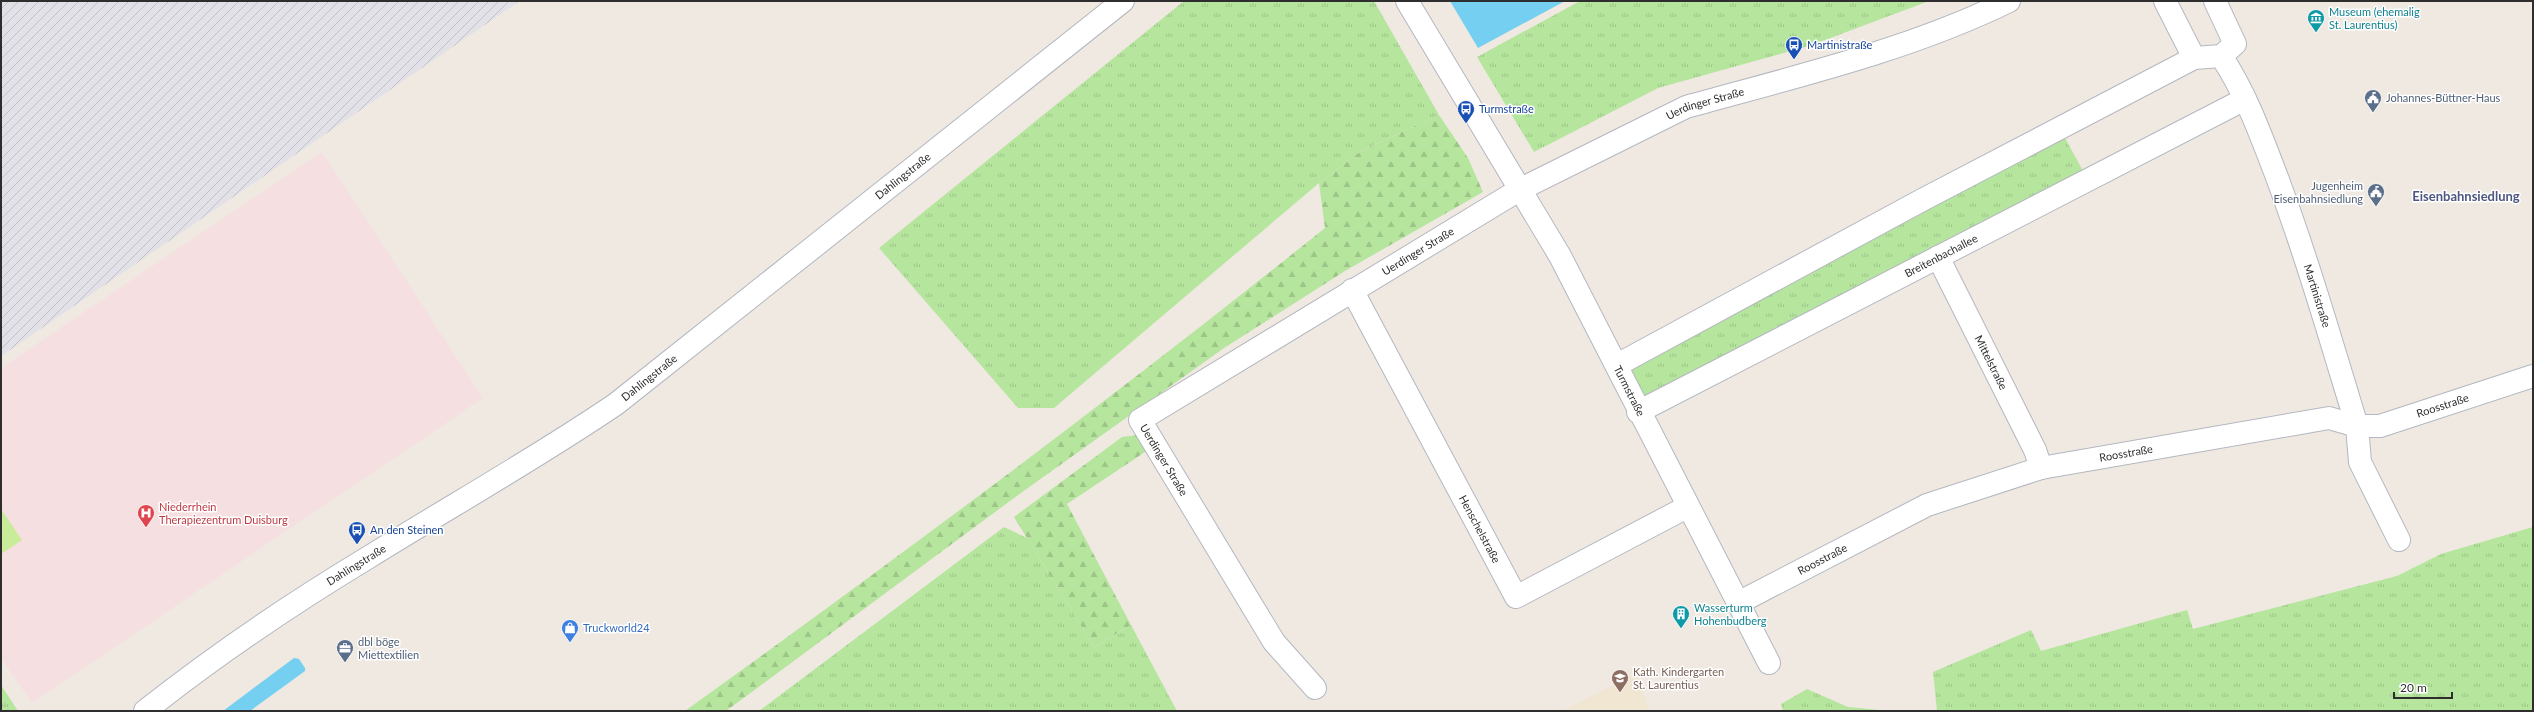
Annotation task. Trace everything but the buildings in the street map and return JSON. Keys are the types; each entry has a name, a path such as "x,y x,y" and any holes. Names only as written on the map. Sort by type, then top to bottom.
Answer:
{"street":[{"name":"Dahlingstraße","path":"145,711 215,657 332,580 557,444 616,404 1123,1"},
{"name":"Turmstraße","path":"1407,1 1519,190 1560,256 1617,365 1638,412 1769,663"},
{"name":"Uerdinger Straße","path":"1315,688 1274,642 1140,420 1352,290 1450,234 1519,190 1686,107 1924,38 1969,20 2009,1"},
{"path":"2165,1 2194,58"},
{"name":"Martinistraße","path":"2215,1 2228,50 2245,99 2293,220 2357,426 2360,462 2399,540"},
{"path":"1617,365 1924,200 2194,58 2228,50"},
{"name":"Breitenbachallee","path":"1638,412 2245,99"},
{"name":"Mittelstraße","path":"1938,257 2035,450 2041,468"},
{"name":"Henschelstraße","path":"1352,290 1516,597 1687,507"},
{"name":"Roosstraße","path":"1738,603 1927,505 2041,468 2329,418 2357,426 2380,426 2533,376"}],"shaded area":[{"path":"1,1 520,1 1,356"},
{"name":"Niederrhein Therapiezentrum Duisburg","path":"322,152 483,398 32,703 1,658 1,368"},
{"name":"Kath. Kindergarten St. Laurentius","path":"1635,674 1650,711 1562,711"}],"green space":[{"path":"1184,1 1374,1 1439,115 1361,151 1319,183 1054,408 1018,408 879,248"},
{"path":"1580,1 1929,1 1809,46 1658,88 1534,152 1477,57"},
{"path":"1439,115 1468,158 1483,192 1345,271 1224,348 1014,498 726,711 685,711 1008,474 1168,352 1325,228 1319,183 1361,151"},
{"path":"2064,136 2083,171 1644,398 1627,364"},
{"path":"1136,435 1148,450 1067,504 1131,625 1094,647 1014,517 1122,437"},
{"path":"1,509 22,540 1,554"},
{"path":"1004,527 1027,538 1094,647 1131,625 1177,711 759,711"},
{"path":"2533,527 2533,711 1937,711 1933,672 2031,630 2041,651 2187,610 2193,629 2397,576 2441,554"},
{"path":"1,685 18,711 1,711"},
{"path":"1807,689 1848,707 1890,711 1783,711 1781,704"}],"water":[{"path":"1450,1 1565,1 1478,48"},
{"path":"294,658 299,659 305,668 305,671 250,711 223,711"}],"place":[{"name":"Museum (ehemalig St. Laurentius)","path":"2316,33"},
{"name":"Martinistraße","path":"1794,60"},
{"name":"Johannes-Büttner-Haus","path":"2373,113"},
{"name":"Turmstraße","path":"1466,124"},
{"name":"Jugenheim Eisenbahnsiedlung","path":"2376,207"},
{"name":"Niederrhein Therapiezentrum Duisburg","path":"146,528"},
{"name":"An den Steinen","path":"357,545"},
{"name":"Wasserturm Hohenbudberg","path":"1681,629"},
{"name":"Truckworld24","path":"570,643"},
{"name":"dbl böge Miettextilien","path":"345,663"},
{"name":"Kath. Kindergarten St. Laurentius","path":"1620,693"}],"district":[{"name":"Eisenbahnsiedlung","path":"2466,196"}]}
